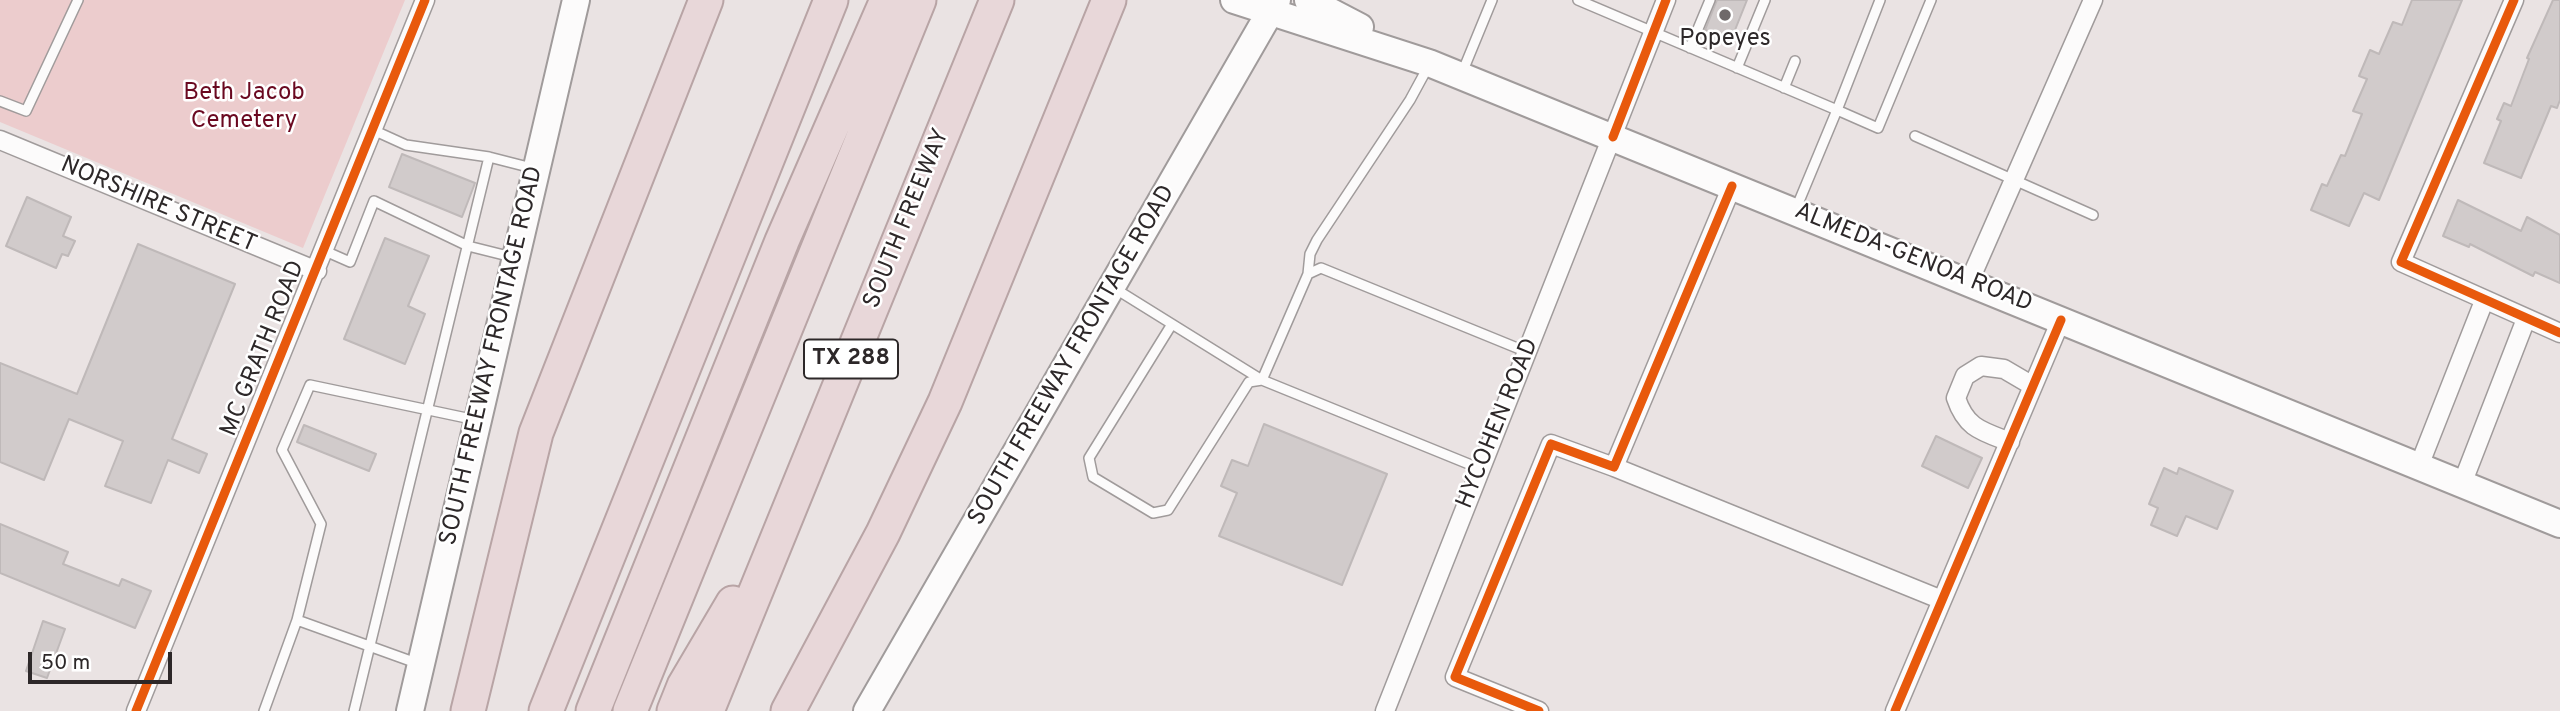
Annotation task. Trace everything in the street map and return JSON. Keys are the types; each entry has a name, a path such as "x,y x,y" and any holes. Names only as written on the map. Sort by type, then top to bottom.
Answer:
{"highway":[{"path":"468,711 536,433 706,0"},
{"path":"546,711 831,0"},
{"path":"592,711 782,241 887,0"},
{"path":"630,711 919,0"},
{"path":"788,711 883,533 945,402 1109,0"},
{"name":"SOUTH FREEWAY","path":"707,711 996,4"},
{"path":"592,711 696,336"},
{"path":"674,711 684,686 793,500"}],"main road":[{"name":"SOUTH FREEWAY FRONTAGE ROAD","path":"410,711 576,0"},
{"name":"ALMEDA-GENOA ROAD","path":"1234,0 1275,6 1425,61 2560,524"},
{"name":"ALMEDA-GENOA ROAD","path":"1308,0 1425,61"},
{"name":"SOUTH FREEWAY FRONTAGE ROAD","path":"867,711 1275,6"}],"street":[{"name":"MC GRATH ROAD","path":"136,711 425,0"},
{"name":"HYCOHEN ROAD","path":"1385,711 1666,0"},
{"path":"1969,282 2093,0"},
{"path":"2514,0 2401,262 2560,333"},
{"name":"NORSHIRE STREET","path":"0,140 317,271"},
{"path":"1614,467 1732,186"},
{"path":"2419,466 2484,301"},
{"path":"2462,484 2526,319"},
{"path":"1895,711 2061,320"},
{"path":"2010,442 1982,432 1963,418 1956,398 1965,376 1981,366 2004,369 2033,386"},
{"path":"1539,711 1455,677 1551,444 1942,600"}],"lane":[{"path":"0,101 26,111 78,0"},
{"path":"1461,76 1492,0"},
{"path":"1578,0 1878,128 1931,0"},
{"path":"1690,48 1710,0"},
{"path":"1737,68 1765,0"},
{"path":"1794,211 1880,0"},
{"path":"1262,380 1308,274 1310,254 1317,240 1410,100 1425,61"},
{"path":"1784,88 1795,61"},
{"path":"373,130 406,145 489,157 537,170"},
{"path":"1915,136 2093,215"},
{"path":"354,711 489,157"},
{"path":"325,251 350,261 374,201 468,246 517,258"},
{"path":"1308,274 1321,268 1528,352"},
{"path":"1113,287 1262,380 1481,469"},
{"path":"1172,324 1089,458 1093,477 1153,513 1168,510 1249,382 1262,380"},
{"path":"264,711 297,620 321,524 282,450 310,385 429,408 478,421"},
{"path":"297,620 421,664"}],"green space":[{"name":"Beth Jacob Cemetery","path":"0,0 405,0 303,248 0,122"}],"building":[{"name":"Popeyes","path":"1717,0 1747,0 1731,40 1705,30"},
{"path":"2412,0 2462,0 2379,200 2364,193 2349,226 2311,210 2322,184 2327,186 2341,155 2345,156 2362,114 2353,111 2367,79 2359,76 2370,50 2379,54 2393,22 2402,25"},
{"path":"2553,0 2560,0 2560,100 2557,108 2551,106 2521,178 2484,163 2501,121 2497,119 2504,103 2511,106 2529,59 2527,58"},
{"path":"402,154 475,183 462,217 389,187"},
{"path":"27,197 71,217 63,236 75,241 68,256 62,254 56,268 6,246"},
{"path":"2458,200 2521,231 2527,217 2560,235 2560,283 2535,272 2533,276 2470,244 2469,247 2443,236"},
{"path":"385,238 429,256 408,306 425,314 405,364 344,339"},
{"path":"138,244 235,284 172,439 207,454 199,473 168,460 151,503 105,486 123,441 69,419 44,480 0,462 0,363 77,394"},
{"path":"1264,424 1387,474 1342,585 1219,536 1237,493 1221,486 1232,460 1248,466"},
{"path":"304,425 376,454 369,471 297,442"},
{"path":"1936,436 1982,458 1968,488 1922,466"},
{"path":"2164,468 2177,474 2179,468 2233,491 2217,529 2186,516 2177,536 2151,525 2158,508 2149,504"},
{"path":"0,524 68,552 63,564 119,586 122,579 151,591 135,628 0,573"},
{"path":"43,621 65,629 47,678 26,671"}],"cycle path":[{"path":"136,711 425,0"},
{"path":"1613,137 1666,0"},
{"path":"2514,0 2401,262 2560,333"},
{"path":"1539,711 1455,677 1551,444 1614,467 1732,186"},
{"path":"1895,711 2061,320"}],"place":[{"name":"Popeyes","path":"1725,15"}]}
